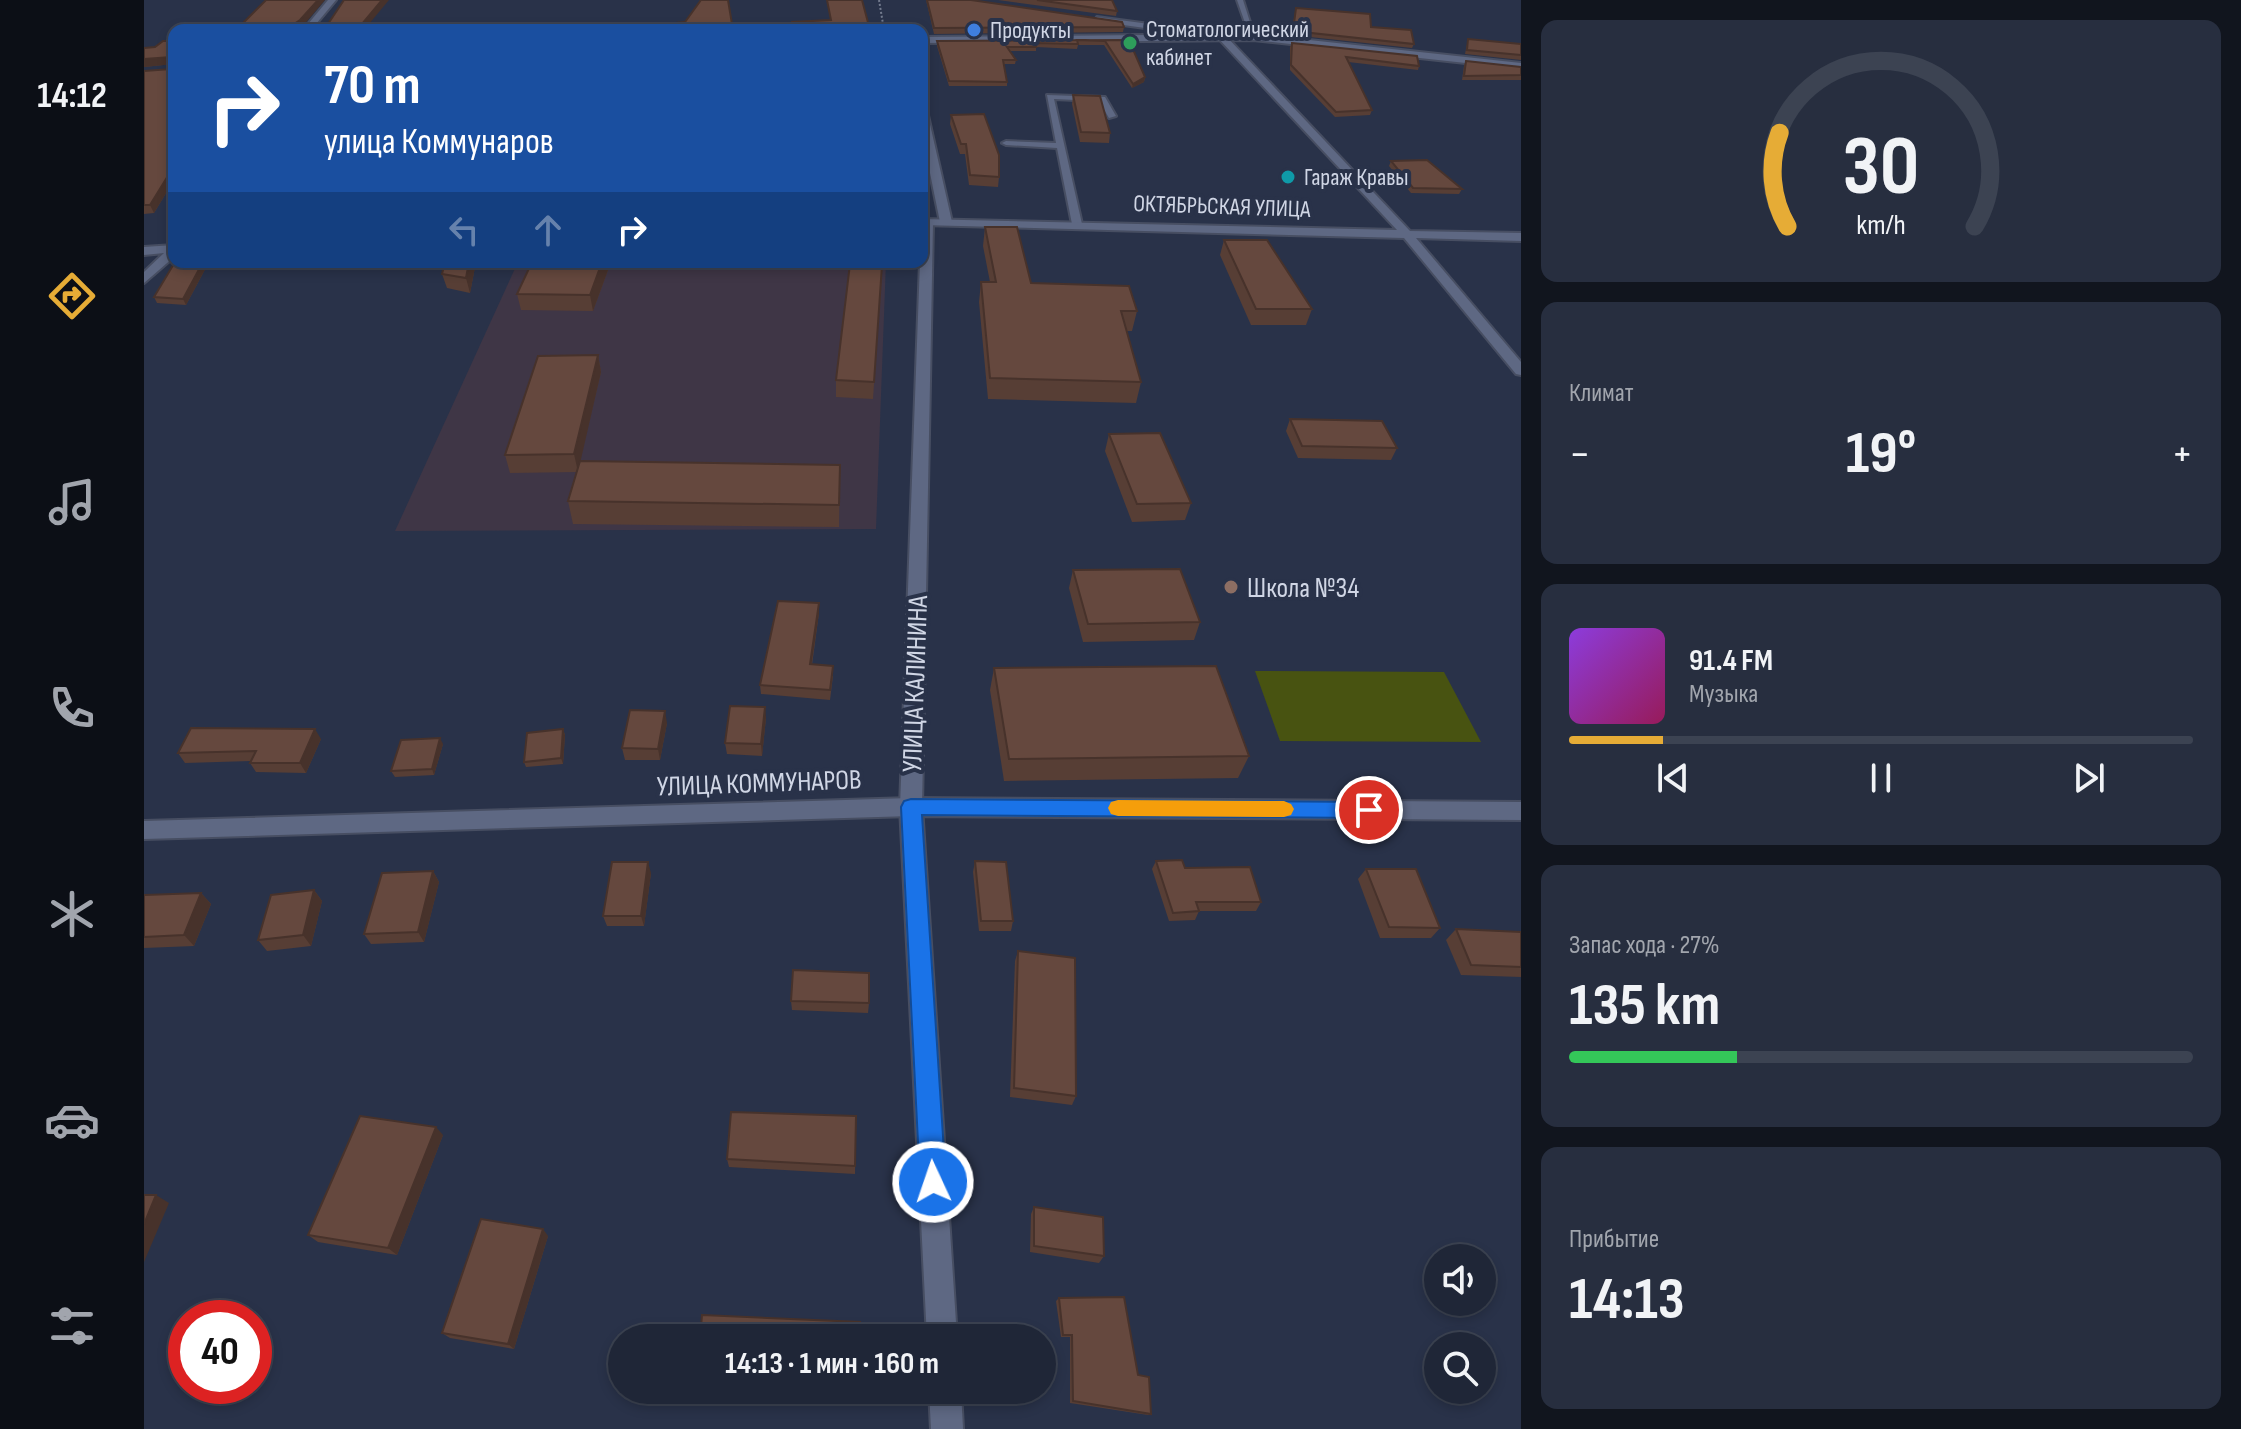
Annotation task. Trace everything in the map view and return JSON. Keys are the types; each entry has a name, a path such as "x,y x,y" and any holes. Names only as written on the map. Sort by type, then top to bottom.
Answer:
{"street":[{"path":"312,24 332,0"},
{"path":"1082,17 1221,36 1406,233 1521,371"},
{"path":"928,40 1253,37 1521,66"},
{"name":"УЛИЦА КАЛИНИНА","path":"928,185 931,222 911,807 941,1324"},
{"name":"ОКТЯБРЬСКАЯ УЛИЦА","path":"931,222 1521,237"},
{"path":"144,251 168,250"},
{"path":"144,279 168,256"},
{"name":"УЛИЦА КОММУНАРОВ","path":"144,830 911,807 1521,811"},
{"path":"946,1404 947,1429"}],"lane":[{"path":"1240,0 1253,37"},
{"path":"1077,224 1050,97 1102,99 1112,116"},
{"path":"1006,143 1060,146"}],"path":[{"path":"879,0 883,24"}],"shaded area":[{"path":"515,268 886,268 876,529 395,531"}],"green space":[{"path":"1255,671 1444,672 1481,742 1280,741"}],"building":[{"path":"266,0 318,0 294,24 242,24"},
{"path":"344,0 382,0 362,24 328,24"},
{"path":"701,0 728,0 732,24 666,24 685,22"},
{"path":"827,0 862,0 868,24 792,22 831,20"},
{"path":"927,0 971,0 1122,22 1124,27 934,28"},
{"path":"1037,0 1112,0 1117,11"},
{"path":"1296,8 1370,14 1371,27 1411,30 1414,44 1293,31"},
{"path":"1468,39 1521,44 1521,55 1467,50"},
{"path":"1077,40 1078,44 1034,43 1036,47 1007,47 1016,60 1003,60 1007,82 949,81 937,41"},
{"path":"1084,40 1129,40 1145,77 1133,84 1105,41"},
{"path":"168,41 168,57 144,59 144,48"},
{"path":"1292,43 1417,56 1419,66 1346,57 1372,110 1336,112 1291,65"},
{"path":"1466,61 1521,67 1521,75 1464,76"},
{"path":"168,69 168,176 150,205 144,205 144,71"},
{"path":"1073,95 1100,96 1110,133 1081,132"},
{"path":"984,114 999,155 999,177 970,175 966,144 961,144 951,115"},
{"path":"1427,160 1462,189 1413,188 1391,161"},
{"path":"985,227 1017,227 1031,283 1129,286 1137,311 1121,311 1141,382 990,378 981,282 996,282"},
{"path":"1224,240 1267,240 1312,309 1256,309"},
{"path":"171,268 200,268 183,299 154,297"},
{"path":"444,268 468,268 466,278 442,274"},
{"path":"529,268 600,268 590,295 517,294"},
{"path":"850,268 882,268 874,382 836,380"},
{"path":"598,355 574,454 505,455 538,356"},
{"path":"1290,419 1382,421 1397,448 1302,446"},
{"path":"1160,433 1191,503 1137,504 1109,434"},
{"path":"580,461 840,465 839,505 568,501"},
{"path":"1180,569 1200,622 1088,624 1073,570"},
{"path":"778,601 819,603 810,664 833,666 830,690 760,685"},
{"path":"1216,666 1249,756 1009,759 994,668"},
{"path":"730,706 765,707 761,744 725,743"},
{"path":"630,710 665,711 658,749 622,748"},
{"path":"191,728 315,729 300,763 250,763 256,751 178,753"},
{"path":"563,729 561,758 524,762 527,733"},
{"path":"440,738 432,769 391,771 401,740"},
{"path":"1182,860 1185,868 1250,867 1261,902 1196,902 1199,911 1173,913 1156,861"},
{"path":"975,861 1006,862 1013,921 981,921"},
{"path":"612,862 648,862 641,916 603,916"},
{"path":"1366,869 1416,869 1440,928 1389,927"},
{"path":"433,871 418,932 364,934 382,873"},
{"path":"314,890 303,935 258,940 271,895"},
{"path":"201,893 184,935 144,937 144,895"},
{"path":"1456,929 1521,932 1521,967 1471,965"},
{"path":"1018,951 1075,958 1076,1096 1014,1088"},
{"path":"793,970 869,973 869,1003 791,1001"},
{"path":"731,1112 856,1116 855,1166 727,1159"},
{"path":"360,1116 436,1127 388,1248 308,1235"},
{"path":"144,1195 156,1195 144,1224"},
{"path":"1034,1207 1103,1217 1104,1256 1034,1246"},
{"path":"481,1219 543,1229 508,1344 442,1333"},
{"path":"1124,1297 1138,1375 1149,1377 1151,1414 1073,1401 1072,1335 1063,1335 1059,1298"},
{"path":"702,1315 860,1322 860,1324 701,1324"}],"slow traffic":[{"path":"1118,808 1284,809"}],"place":[{"name":"Продукты","path":"974,30"},
{"name":"Стоматологический кабинет","path":"1130,43"},
{"name":"Гараж Кравы","path":"1288,177"},
{"name":"Школа №34","path":"1231,587"}],"route":[{"path":"933,1182 911,807 1369,810"}]}
